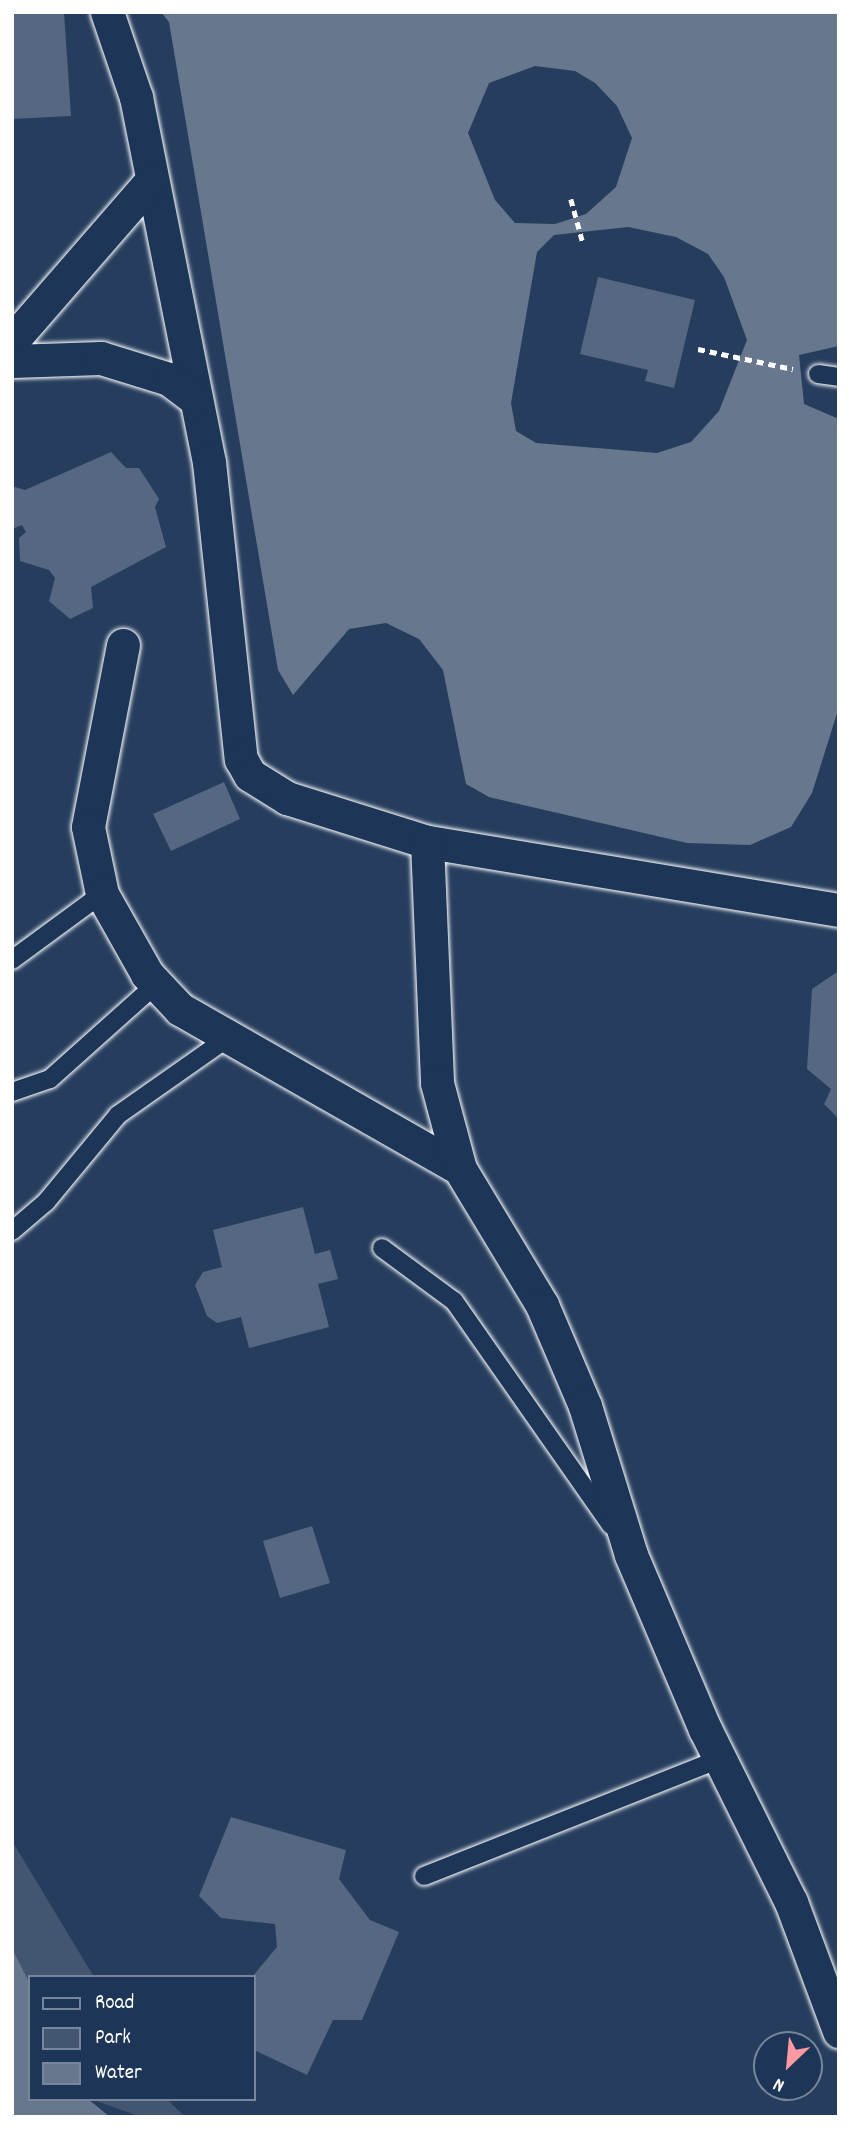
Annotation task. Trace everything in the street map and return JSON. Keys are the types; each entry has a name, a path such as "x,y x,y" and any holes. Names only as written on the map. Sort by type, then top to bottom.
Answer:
{"street":[{"path":"107,12 136,97 196,399 241,759 250,775 287,797 428,842 839,910"},
{"path":"12,341 152,180"},
{"path":"12,362 101,358 158,374 196,399"},
{"path":"123,645 88,827 102,894 155,985 180,1009 460,1169"},
{"path":"428,842 437,1083 460,1169 542,1305 585,1406 631,1555 720,1759 791,1902 839,2031"}],"lane":[{"path":"818,374 839,377"},
{"path":"12,960 102,894"},
{"path":"12,1092 50,1079 155,985"},
{"path":"12,1231 46,1202 118,1115 229,1037"},
{"path":"382,1248 454,1301 631,1555"},
{"path":"424,1877 720,1759"}],"path":[{"path":"571,199 583,243"},
{"path":"698,349 818,374"}],"green space":[{"path":"12,1841 93,1975 28,1975 28,1980 12,1948"},
{"path":"97,2101 169,2101 185,2117 141,2117"}],"water":[{"path":"161,12 839,12 839,346 799,355 804,404 839,419 839,707 812,793 791,827 750,845 687,843 489,797 466,784 443,670 419,639 386,623 349,629 293,695 278,670 169,22","holes":["535,66 575,71 595,83 617,106 632,138 616,187 586,214 555,224 515,223 495,200 468,133 489,83","628,227 676,237 708,254 724,277 747,340 719,411 691,442 657,453 536,443 516,431 511,403 537,252 554,235"]},
{"path":"12,1948 28,1980 28,2101 90,2101 110,2117 12,2117"}],"building":[{"path":"12,12 64,12 71,116 12,119"},
{"path":"598,277 695,300 674,388 645,381 648,370 580,354"},
{"path":"111,452 126,468 139,468 159,499 155,507 166,547 91,587 93,608 70,619 49,601 55,578 49,570 20,561 19,538 26,532 22,525 12,529 12,486 25,490"},
{"path":"224,782 240,819 171,851 153,814"},
{"path":"837,972 839,1119 824,1104 831,1089 807,1069 812,989"},
{"path":"303,1207 315,1254 330,1250 338,1279 318,1284 329,1327 249,1348 241,1317 217,1323 207,1316 195,1285 203,1272 222,1267 213,1230"},
{"path":"312,1526 330,1583 280,1598 263,1541"},
{"path":"231,1817 346,1850 339,1879 370,1920 399,1932 362,2020 333,2020 307,2075 256,2051 256,1975 254,1975 277,1947 275,1924 221,1918 199,1896"}]}
